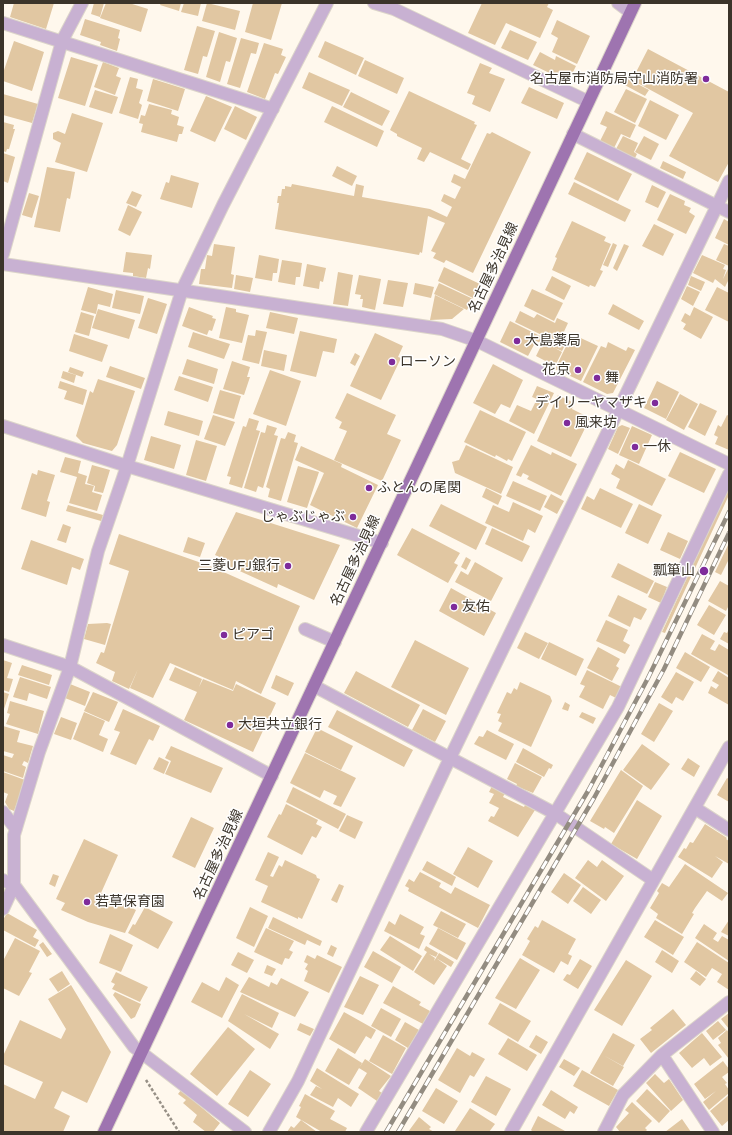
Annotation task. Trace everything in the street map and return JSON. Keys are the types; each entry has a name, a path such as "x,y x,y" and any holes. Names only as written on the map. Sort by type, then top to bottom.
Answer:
{"main road":[{"name":"名古屋多治見線","path":"104,1132 477,341 587,101 632,8"}],"street":[{"path":"3,254 62,41 82,3"},
{"path":"3,909 14,885 14,835 40,752 70,668 98,551 127,466 182,290 223,205 327,3"},
{"path":"374,3 394,9 587,101"},
{"path":"618,3 632,8"},
{"path":"3,23 273,109"},
{"path":"573,134 729,212"},
{"path":"269,1132 298,1081 450,758 729,181"},
{"path":"3,264 442,328 477,341 729,464"},
{"path":"3,426 127,466 382,543"},
{"path":"366,1132 556,814 618,707 729,474"},
{"path":"305,629 335,642"},
{"path":"3,645 70,668 188,729 272,776"},
{"path":"314,686 556,814 653,880"},
{"path":"510,1132 729,747"},
{"path":"695,808 729,830"},
{"path":"3,812 16,829"},
{"path":"3,880 14,885 134,1048 142,1052 245,1132"},
{"path":"604,1132 624,1095 662,1055 729,1002"},
{"path":"662,1055 713,1132"}],"path":[{"path":"136,1064 179,1132"}],"building":[{"path":"14,3 54,3 46,29 10,17"},
{"path":"94,3 104,3 100,17 91,14"},
{"path":"106,3 129,3 148,9 141,32 100,18"},
{"path":"161,3 181,3 179,11 160,5"},
{"path":"184,3 201,3 198,16 181,12"},
{"path":"207,3 240,11 235,30 202,21"},
{"path":"253,3 282,3 271,40 245,32"},
{"path":"482,3 549,3 547,7 553,10 540,38 506,23 495,45 468,33"},
{"path":"85,19 120,30 118,38 120,39 117,51 100,45 101,42 80,35"},
{"path":"557,20 590,36 577,64 552,52 558,38 551,34"},
{"path":"197,26 215,31 207,57 203,56 198,74 184,70"},
{"path":"510,30 537,42 528,60 501,48"},
{"path":"219,32 237,38 230,62 226,61 220,82 206,77"},
{"path":"241,38 259,43 256,54 251,53 240,88 227,84"},
{"path":"14,41 44,52 32,91 3,81 3,73"},
{"path":"325,41 364,58 356,75 318,57"},
{"path":"264,43 283,49 281,55 286,57 278,74 275,73 265,99 247,92"},
{"path":"648,49 729,92 729,162 718,182 669,156 693,113 632,80"},
{"path":"540,52 555,60 556,56 576,66 568,82 533,65"},
{"path":"71,57 98,65 85,106 58,98"},
{"path":"365,60 404,78 397,94 358,76"},
{"path":"103,62 119,68 116,76 121,78 115,95 94,87"},
{"path":"480,63 492,68 489,73 505,79 490,112 472,104 475,96 467,93"},
{"path":"309,72 350,90 342,106 302,88"},
{"path":"130,77 138,79 136,88 143,90 139,103 142,105 138,119 119,113"},
{"path":"624,77 649,90 645,96 621,83"},
{"path":"153,79 185,89 178,111 147,101"},
{"path":"529,87 564,103 557,119 521,103"},
{"path":"626,89 647,99 635,123 614,112"},
{"path":"95,90 118,97 112,114 89,107"},
{"path":"409,91 475,122 474,124 477,125 461,159 471,164 468,170 430,152 424,162 417,159 422,148 397,136 397,134 390,130"},
{"path":"351,92 390,111 382,126 343,107"},
{"path":"3,94 38,104 32,123 3,115"},
{"path":"206,96 232,107 215,142 190,131"},
{"path":"650,100 679,115 666,140 638,126"},
{"path":"149,104 172,110 171,114 179,117 177,125 184,127 182,134 179,134 177,142 141,132 143,124 139,123 141,115 145,116"},
{"path":"235,106 257,117 246,140 224,129"},
{"path":"332,106 384,131 377,147 324,122"},
{"path":"606,111 636,125 630,138 621,134 614,148 600,141 607,127 600,124"},
{"path":"72,113 103,123 87,172 55,162 61,143 53,139 53,133 58,131 65,134"},
{"path":"3,122 14,125 13,129 15,129 9,149 7,149 6,152 3,151"},
{"path":"492,132 531,152 473,273 446,260 444,263 433,258 436,253 431,251 445,223 428,216 422,253 420,252 419,255 275,229 279,203 277,203 278,196 281,196 282,189 285,189 285,186 291,187 292,184 354,196 356,184 364,186 362,197 430,209 447,217 452,207 441,201 444,194 455,199 461,187 451,182 454,174 465,179 487,133 490,134"},
{"path":"623,136 638,143 634,152 637,154 635,158 616,149"},
{"path":"644,136 659,144 651,160 635,152"},
{"path":"587,152 632,174 618,201 574,179"},
{"path":"3,153 15,157 8,183 3,181"},
{"path":"663,161 686,172 683,179 660,168"},
{"path":"337,166 357,176 352,186 332,176"},
{"path":"47,167 75,172 70,199 67,198 60,232 34,227"},
{"path":"171,175 199,183 192,208 160,199 166,182 169,183"},
{"path":"574,182 631,210 625,222 568,194"},
{"path":"652,185 666,192 658,208 645,202"},
{"path":"132,191 142,195 136,207 126,203"},
{"path":"29,193 39,196 32,218 22,215"},
{"path":"670,194 685,201 684,205 691,208 689,212 695,216 686,234 657,220"},
{"path":"128,205 142,212 130,236 118,230"},
{"path":"724,219 729,222 729,245 715,238"},
{"path":"572,221 606,237 604,241 611,244 600,270 603,271 595,287 590,285 589,287 552,270 557,258 555,257"},
{"path":"654,224 674,234 663,256 642,246"},
{"path":"613,243 617,245 608,267 603,265"},
{"path":"214,244 235,247 231,274 234,275 232,288 199,284 201,269 205,269 207,255 212,256"},
{"path":"624,244 629,246 617,271 613,268"},
{"path":"724,244 729,246 729,266 716,260"},
{"path":"126,252 152,255 150,269 148,268 146,278 133,276 133,273 123,272"},
{"path":"259,255 279,259 277,273 273,273 272,281 255,278"},
{"path":"702,255 725,265 723,269 726,270 723,279 729,267 729,279 725,287 715,279 713,283 693,273"},
{"path":"282,260 302,263 300,277 296,277 295,285 278,282"},
{"path":"307,264 326,268 323,282 320,281 319,289 303,286"},
{"path":"444,267 480,284 473,298 438,281"},
{"path":"338,272 353,275 348,306 333,304"},
{"path":"236,275 253,278 250,292 234,289"},
{"path":"359,275 381,279 375,310 362,307 363,299 360,299 361,295 355,294"},
{"path":"552,276 571,286 564,300 545,290"},
{"path":"691,276 705,282 701,291 688,285"},
{"path":"388,280 408,283 403,307 383,304"},
{"path":"415,283 434,287 431,298 413,294"},
{"path":"439,283 473,299 467,310 434,294"},
{"path":"687,286 700,292 693,306 681,299"},
{"path":"88,287 113,294 110,307 98,304 96,314 81,310"},
{"path":"717,287 729,293 729,322 705,310"},
{"path":"532,289 563,303 554,321 524,306"},
{"path":"116,290 144,296 140,314 112,308"},
{"path":"435,295 464,309 452,319 430,320"},
{"path":"148,298 167,304 157,334 138,328"},
{"path":"613,304 644,321 639,330 608,314"},
{"path":"189,307 213,316 212,318 216,319 212,331 209,330 207,335 182,326"},
{"path":"226,307 236,309 236,312 249,315 242,343 219,338"},
{"path":"694,307 713,317 701,339 683,329 686,324 681,321 685,313 690,316"},
{"path":"98,309 135,320 129,339 92,328"},
{"path":"520,311 534,318 537,314 555,323 557,318 568,323 561,338 567,341 562,351 555,348 562,352 555,366 536,356 543,342 548,344 550,339 515,322"},
{"path":"81,312 94,316 89,336 75,332"},
{"path":"270,312 298,318 294,334 266,328"},
{"path":"510,321 544,338 541,343 536,341 528,356 500,342"},
{"path":"256,330 267,332 259,364 242,360 248,335 255,336"},
{"path":"300,331 337,339 334,353 323,351 316,377 290,371"},
{"path":"193,332 230,344 224,359 188,347"},
{"path":"375,333 403,346 398,357 401,358 381,400 350,386"},
{"path":"74,334 108,345 102,362 69,351"},
{"path":"572,334 598,346 581,381 555,369"},
{"path":"608,342 626,351 628,347 635,350 613,393 607,394 583,382 601,346 606,348"},
{"path":"264,350 287,355 284,371 261,366"},
{"path":"355,353 360,356 355,366 350,363"},
{"path":"187,359 218,369 214,384 182,374"},
{"path":"232,361 250,367 247,377 250,377 244,395 223,389"},
{"path":"493,364 523,380 510,408 501,404 495,414 473,403"},
{"path":"110,366 145,378 141,389 106,377"},
{"path":"70,367 84,372 82,377 68,372"},
{"path":"270,370 301,381 286,426 253,414"},
{"path":"63,371 76,375 74,383 61,378"},
{"path":"179,376 213,387 208,402 174,390"},
{"path":"98,379 135,391 117,445 112,451 83,443 76,436 90,391 93,393"},
{"path":"60,381 87,390 83,405 64,399 67,391 58,388"},
{"path":"657,381 679,392 666,419 644,408"},
{"path":"537,386 554,393 534,434 509,421 517,405 531,411 537,399 532,397"},
{"path":"220,390 241,396 234,419 213,413"},
{"path":"347,393 396,415 387,434 401,440 382,481 334,460 347,431 339,428 342,422 335,418"},
{"path":"680,394 698,404 684,430 666,420"},
{"path":"558,395 574,403 572,409 590,418 571,457 537,441"},
{"path":"700,403 717,411 705,436 688,427"},
{"path":"480,410 526,432 512,461 508,459 507,461 496,455 495,457 464,442"},
{"path":"168,411 203,421 199,436 164,425"},
{"path":"213,415 235,422 225,446 204,439"},
{"path":"727,415 729,416 729,450 715,444 718,437 714,435 718,425 721,427"},
{"path":"249,418 259,421 256,430 260,431 242,488 229,484 231,477 227,476 243,426 246,427"},
{"path":"267,425 277,428 274,435 278,436 263,488 258,486 256,492 244,488 261,432 265,433"},
{"path":"622,425 630,428 618,454 608,449 618,427"},
{"path":"632,426 652,435 639,464 619,455"},
{"path":"288,432 296,435 294,442 298,443 281,501 268,497 270,489 266,487 281,438 285,439"},
{"path":"151,436 181,445 174,469 144,460"},
{"path":"196,440 217,446 206,481 186,475"},
{"path":"466,445 513,467 501,494 455,473 452,462 459,460"},
{"path":"531,445 551,455 552,452 577,464 561,496 527,479 529,476 523,473 521,477 516,475"},
{"path":"301,446 342,464 341,467 378,485 357,528 310,505 324,473 295,460"},
{"path":"680,452 716,469 704,493 668,476"},
{"path":"65,457 81,461 78,473 87,476 85,484 94,486 92,492 102,495 97,511 69,503 77,477 60,472"},
{"path":"628,460 666,479 652,506 616,488 620,479 611,474 616,464 624,469"},
{"path":"92,465 110,470 103,493 94,491 95,486 87,483"},
{"path":"298,466 319,472 307,508 287,502"},
{"path":"38,470 55,475 47,501 50,502 46,517 21,509 32,473 37,475"},
{"path":"513,481 547,496 540,511 506,496"},
{"path":"729,487 729,495 665,633 662,632"},
{"path":"486,488 502,496 498,505 482,497"},
{"path":"600,488 633,504 621,528 581,509 587,496 594,500"},
{"path":"551,494 564,501 557,514 544,507"},
{"path":"513,502 543,516 535,533 528,529 523,541 485,523 493,505 509,512"},
{"path":"441,504 487,527 476,550 429,526"},
{"path":"639,504 662,515 648,544 625,533"},
{"path":"68,505 103,515 101,521 66,511"},
{"path":"236,512 340,545 314,600 278,584 277,588 222,563 224,559 215,555"},
{"path":"63,524 71,527 66,543 57,540"},
{"path":"412,528 460,553 454,563 458,565 448,583 397,555"},
{"path":"492,528 530,546 522,562 485,544"},
{"path":"668,532 688,541 680,559 660,550"},
{"path":"119,534 210,566 300,606 261,694 236,681 233,690 170,663 153,698 130,688 138,669 129,689 112,681 115,672 96,663 101,652 104,653 129,571 109,564"},
{"path":"188,537 205,543 200,557 183,552"},
{"path":"31,540 84,559 80,570 72,567 67,585 21,569"},
{"path":"729,543 729,559 721,575 715,572"},
{"path":"466,557 471,560 466,570 461,567"},
{"path":"475,562 503,578 491,601 455,582 461,571 468,575"},
{"path":"618,563 654,581 647,594 611,577"},
{"path":"720,581 729,586 729,605 726,611 708,601"},
{"path":"655,582 667,587 661,603 648,597"},
{"path":"451,588 496,613 484,636 439,611"},
{"path":"618,595 647,609 641,620 634,617 630,627 608,616"},
{"path":"709,605 726,615 714,635 697,625"},
{"path":"606,620 628,630 623,641 630,645 625,654 596,641"},
{"path":"88,624 111,624 105,645 84,639"},
{"path":"729,629 729,644 720,639 724,632 727,633"},
{"path":"525,632 548,643 539,659 517,648"},
{"path":"702,634 715,641 710,649 715,651 719,644 729,650 728,675 691,654"},
{"path":"415,640 469,668 446,715 391,687"},
{"path":"549,642 584,659 576,676 541,659"},
{"path":"598,647 620,659 616,666 619,668 612,681 587,668"},
{"path":"685,652 710,667 701,682 676,668"},
{"path":"3,660 12,663 7,678 13,679 9,692 3,690"},
{"path":"22,665 52,675 49,685 18,675"},
{"path":"175,667 202,679 199,687 203,679 233,691 236,684 276,703 253,752 184,720 197,692 169,680"},
{"path":"587,670 622,687 616,698 610,695 603,709 579,697 585,686 580,684"},
{"path":"356,671 420,705 408,727 344,693"},
{"path":"718,671 729,678 729,705 708,693 711,686 716,689 719,685 712,681"},
{"path":"676,672 694,682 683,701 676,697 672,704 661,697"},
{"path":"276,675 294,683 288,696 271,688"},
{"path":"20,677 51,687 47,699 29,693 27,701 13,697"},
{"path":"520,682 550,696 552,701 531,747 498,731 502,723 498,721 501,714 497,713 507,692 511,694 514,688 517,690"},
{"path":"70,684 90,692 85,706 65,698"},
{"path":"3,692 9,694 3,712"},
{"path":"93,692 118,702 109,722 84,711"},
{"path":"10,701 44,711 38,734 6,724 10,714 7,713"},
{"path":"565,702 570,705 568,711 562,709"},
{"path":"659,703 673,711 654,742 641,734"},
{"path":"123,709 160,726 153,741 149,739 136,765 110,754 120,732 114,730"},
{"path":"423,709 446,721 435,742 412,730"},
{"path":"337,710 413,750 404,767 328,727"},
{"path":"84,712 105,721 99,735 108,739 103,752 73,739"},
{"path":"582,712 596,718 593,724 579,717"},
{"path":"61,717 77,723 71,740 54,734"},
{"path":"3,726 20,731 17,742 33,746 28,763 24,761 22,765 26,767 23,778 3,771 3,755 12,758 14,754 3,751"},
{"path":"317,728 353,746 341,770 305,752"},
{"path":"487,730 514,744 506,760 474,744 479,736 483,737"},
{"path":"642,744 670,764 651,790 623,770"},
{"path":"171,746 223,768 211,793 165,774 171,761 165,758"},
{"path":"523,748 553,765 551,769 549,768 544,777 516,762"},
{"path":"305,753 356,778 341,807 333,804 337,796 324,790 320,798 290,783"},
{"path":"159,757 169,762 164,774 153,769"},
{"path":"688,758 700,766 694,777 681,769"},
{"path":"515,763 542,777 533,793 516,786 517,784 507,779"},
{"path":"621,770 643,786 614,833 605,827 604,829 590,821"},
{"path":"3,772 25,780 14,811 9,809 5,802 8,794 3,792"},
{"path":"727,778 729,779 729,802 717,795"},
{"path":"492,786 505,793 503,797 524,807 525,805 535,810 518,837 488,821 491,816 494,817 499,808 489,803 494,794 489,792"},
{"path":"293,787 346,814 338,829 286,802"},
{"path":"637,800 662,816 637,859 611,844"},
{"path":"286,804 318,820 316,824 322,827 316,838 312,836 302,855 267,837"},
{"path":"347,815 363,822 355,839 339,831"},
{"path":"191,817 214,828 195,868 172,857"},
{"path":"705,824 727,838 726,839 729,841 729,864 715,856 723,862 712,878 678,857 684,848 686,849 690,842 693,843"},
{"path":"84,839 118,855 101,893 136,910 125,933 88,922 61,910 65,903 56,899"},
{"path":"468,847 493,861 478,888 453,874"},
{"path":"268,852 279,857 270,876 273,877 279,865 282,867 285,860 316,875 317,878 320,879 302,919 298,917 298,919 261,902 268,886 255,880"},
{"path":"588,860 597,867 602,860 624,876 606,901 575,878"},
{"path":"427,861 456,877 452,886 422,870"},
{"path":"685,864 728,893 722,901 707,891 692,913 694,914 682,934 656,918 658,914 650,908 659,893 657,891 662,883 669,887"},
{"path":"420,872 441,883 439,887 451,894 455,887 490,905 478,928 408,891 409,888 405,886 409,879 414,882"},
{"path":"564,873 581,885 568,904 551,892"},
{"path":"53,874 59,876 55,887 49,884"},
{"path":"339,884 344,886 337,903 331,900"},
{"path":"583,887 601,900 591,914 573,901"},
{"path":"145,907 173,922 158,949 128,933 133,924 135,925"},
{"path":"250,907 268,916 254,947 236,938"},
{"path":"441,911 466,924 458,938 433,925"},
{"path":"7,913 37,930 33,937 39,940 35,947 3,930 3,920"},
{"path":"400,914 424,927 420,934 425,936 419,949 384,931 389,921 395,925"},
{"path":"273,917 322,941 320,946 307,940 305,945 268,928"},
{"path":"542,920 576,939 568,954 572,956 568,965 561,961 554,973 522,955 530,941 527,939 535,926 538,928"},
{"path":"655,920 684,937 673,955 644,937"},
{"path":"729,920 729,936 721,932"},
{"path":"704,924 717,933 713,939 718,942 722,936 729,940 729,961 695,938"},
{"path":"266,928 294,941 289,950 293,952 289,959 285,958 282,965 254,952"},
{"path":"438,928 466,943 457,960 429,944"},
{"path":"110,934 133,945 121,972 99,963"},
{"path":"390,936 422,956 413,971 380,950"},
{"path":"15,938 40,951 29,972 32,973 19,996 3,988 3,961"},
{"path":"43,942 52,954 47,957 39,945"},
{"path":"697,942 729,963 729,990 717,982 722,974 712,968 706,977 684,962"},
{"path":"331,945 337,948 333,957 327,954"},
{"path":"426,946 438,953 436,957 429,954 435,958 434,961 436,958 447,966 434,985 414,972 427,952 424,950"},
{"path":"662,950 679,961 672,973 655,962"},
{"path":"373,951 401,967 392,983 364,967"},
{"path":"238,952 254,960 247,973 231,965"},
{"path":"439,953 454,962 451,967 436,958"},
{"path":"307,955 315,959 317,955 342,967 329,993 304,981 308,971 305,969 308,964 304,962"},
{"path":"520,958 540,970 516,1009 495,998"},
{"path":"580,959 592,966 578,989 563,980 567,974 570,975"},
{"path":"626,960 652,976 622,1026 594,1010"},
{"path":"267,965 276,969 272,976 264,973"},
{"path":"62,971 70,984 58,992 49,979"},
{"path":"696,971 706,979 700,986 690,979"},
{"path":"116,972 148,987 140,1002 112,989 115,984 111,982"},
{"path":"360,976 379,985 363,1015 344,1007"},
{"path":"226,977 239,985 222,1018 191,1002 202,982 219,991"},
{"path":"249,977 269,987 271,982 277,985 281,978 309,992 295,1017 240,992"},
{"path":"71,985 111,1052 87,1103 62,1091 54,1108 70,1116 63,1132 3,1132 3,1084 35,1099 43,1082 3,1064 3,1056 20,1020 61,1039 66,1029 48,999"},
{"path":"393,986 421,1002 419,1005 430,1011 423,1024 383,1003"},
{"path":"115,992 141,1004 135,1017 131,1019 113,995"},
{"path":"242,994 279,1013 272,1028 244,1014 279,1034 270,1049 228,1021"},
{"path":"500,1003 531,1021 518,1042 488,1024"},
{"path":"381,1008 401,1019 391,1037 371,1026"},
{"path":"673,1009 686,1025 651,1053 640,1039 652,1030 650,1028"},
{"path":"344,1012 376,1030 371,1039 366,1036 355,1054 329,1039"},
{"path":"729,1013 729,1029 721,1019"},
{"path":"718,1021 726,1030 713,1040 706,1031"},
{"path":"405,1022 419,1030 408,1048 395,1040"},
{"path":"300,1023 314,1029 310,1036 297,1030"},
{"path":"228,1027 255,1049 217,1096 190,1074"},
{"path":"727,1030 729,1033 729,1059 718,1045 721,1043 718,1038"},
{"path":"613,1033 635,1045 623,1066 603,1055 624,1067 613,1086 590,1073"},
{"path":"702,1033 722,1057 710,1066 704,1058 692,1068 679,1053"},
{"path":"383,1035 406,1048 392,1074 369,1061"},
{"path":"536,1035 548,1042 541,1054 529,1047"},
{"path":"508,1038 537,1055 527,1071 498,1054"},
{"path":"338,1048 362,1063 349,1085 325,1071"},
{"path":"457,1048 470,1056 472,1052 485,1059 474,1077 470,1075 460,1093 438,1080"},
{"path":"365,1059 391,1076 379,1091 382,1093 377,1101 358,1088 367,1073 359,1068"},
{"path":"564,1059 580,1068 574,1076 559,1067"},
{"path":"723,1061 729,1069 729,1072 722,1077 727,1083 725,1084 729,1090 729,1093 709,1110 703,1102 716,1091 705,1099 694,1084"},
{"path":"317,1068 359,1094 351,1107 338,1098 333,1107 310,1095 316,1086 322,1089 310,1081"},
{"path":"250,1070 271,1084 248,1117 228,1104"},
{"path":"582,1070 618,1090 609,1106 573,1086"},
{"path":"655,1074 664,1083 669,1079 683,1100 671,1111 646,1083"},
{"path":"486,1076 511,1089 496,1116 471,1102"},
{"path":"436,1088 458,1101 444,1124 422,1111"},
{"path":"647,1089 670,1111 659,1123 636,1101"},
{"path":"181,1090 220,1123 213,1132 206,1132 193,1122 197,1115 183,1103 186,1100 178,1094"},
{"path":"551,1090 578,1107 574,1114 570,1111 565,1119 542,1105"},
{"path":"305,1094 335,1111 330,1119 347,1128 345,1132 322,1132 296,1117 301,1107 299,1106"},
{"path":"729,1095 729,1120 722,1126 710,1111"},
{"path":"632,1102 652,1121 645,1128 647,1130 645,1132 620,1132 616,1127 629,1113 625,1110"},
{"path":"470,1108 495,1124 489,1132 455,1131"},
{"path":"538,1116 565,1131 533,1132 531,1130"},
{"path":"419,1117 431,1127 429,1129 434,1132 408,1132"},
{"path":"682,1119 691,1132 665,1132"},
{"path":"301,1120 317,1132 287,1132 291,1126 294,1128"}],"railway":[{"path":"386,1132 588,791 648,678 729,512"},
{"path":"398,1132 594,798 664,669 729,533"}],"place":[{"name":"名古屋市消防局守山消防署","path":"706,79"},
{"name":"大島薬局","path":"517,341"},
{"name":"ローソン","path":"392,362"},
{"name":"花京","path":"578,370"},
{"name":"舞","path":"597,378"},
{"name":"デイリーヤマザキ","path":"655,403"},
{"name":"風来坊","path":"567,423"},
{"name":"一休","path":"635,447"},
{"name":"ふとんの尾関","path":"369,488"},
{"name":"じゃぶじゃぶ","path":"353,517"},
{"name":"三菱UFJ銀行","path":"288,566"},
{"name":"瓢箪山","path":"704,571"},
{"name":"友佑","path":"454,607"},
{"name":"ピアゴ","path":"224,635"},
{"name":"大垣共立銀行","path":"230,725"},
{"name":"若草保育園","path":"87,902"}]}
